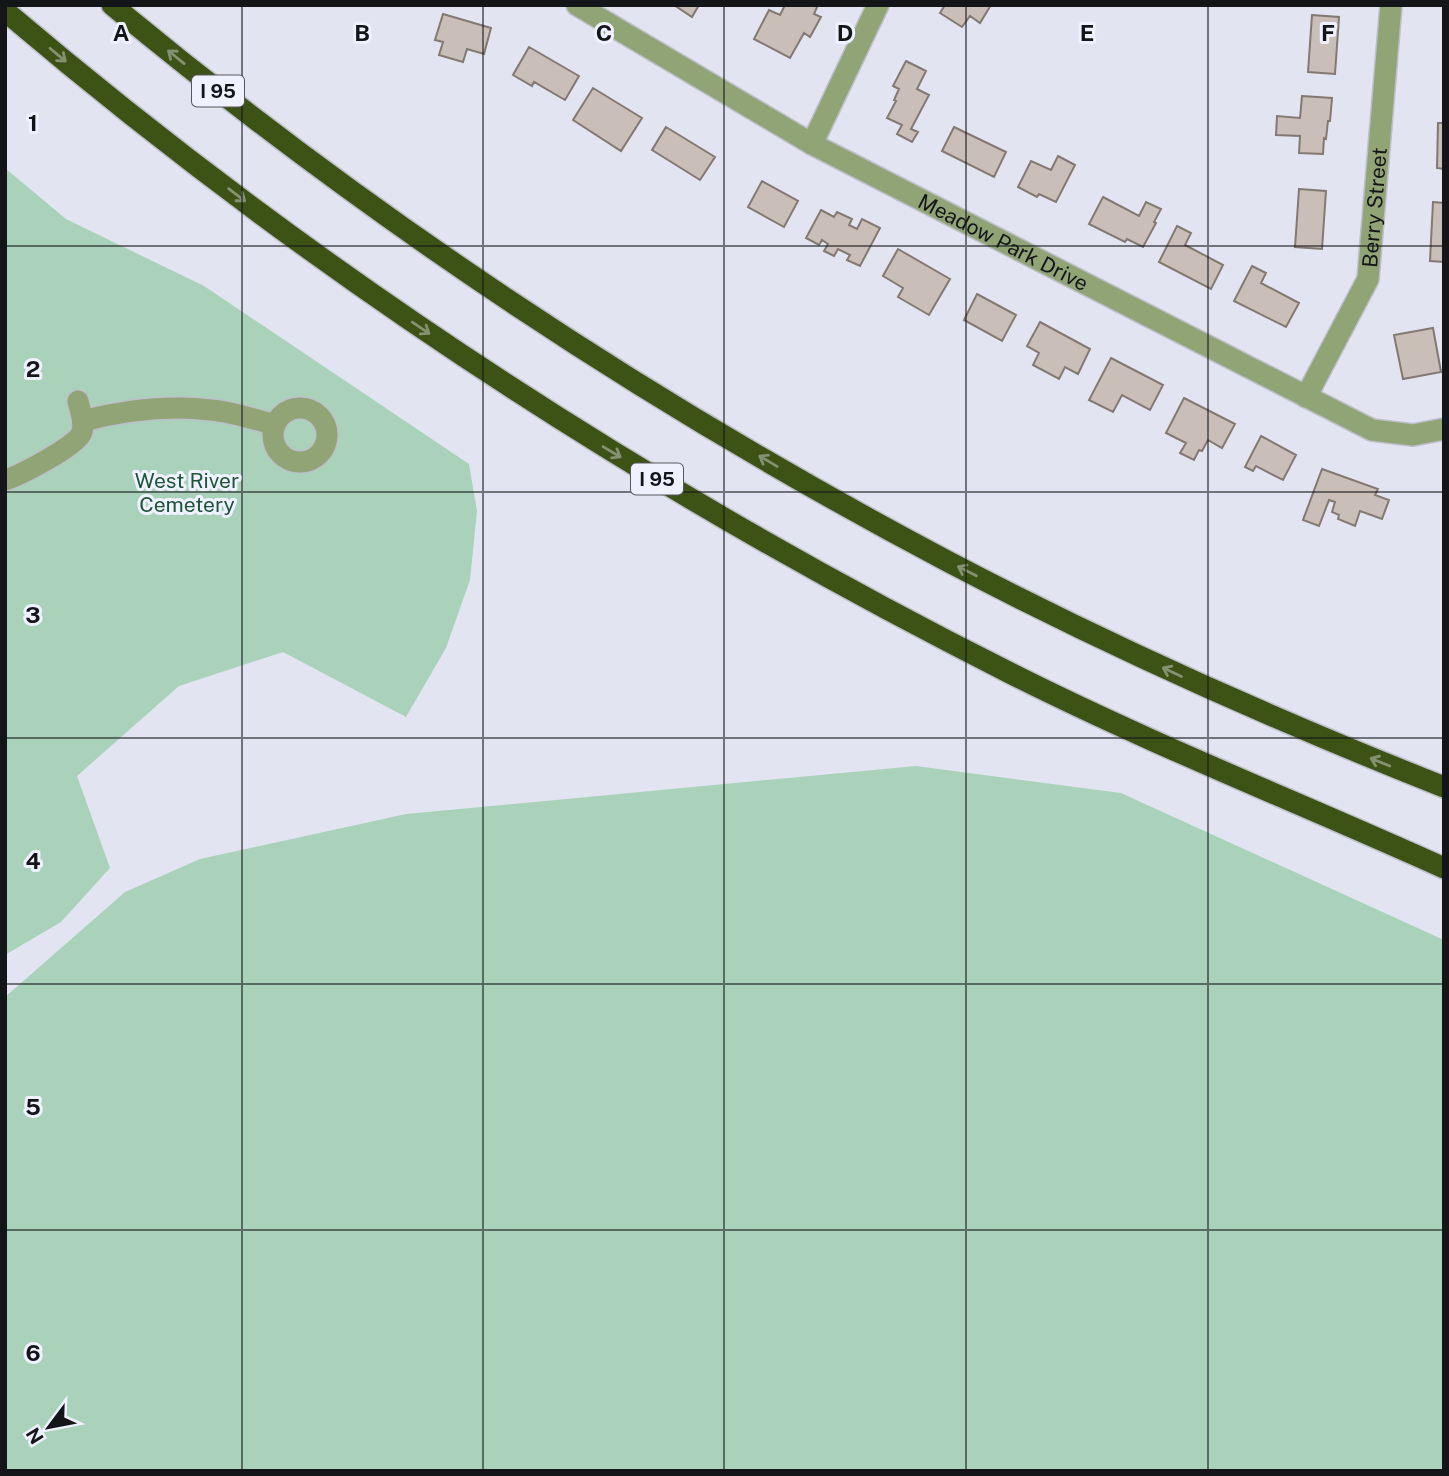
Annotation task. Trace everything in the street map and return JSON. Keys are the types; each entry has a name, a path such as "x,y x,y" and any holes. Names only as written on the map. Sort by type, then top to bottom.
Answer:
{"highway":[{"name":"I 95","path":"112,5 270,130 461,267 632,379 808,485 948,562 1121,648 1244,705 1444,787"},
{"name":"I 95","path":"5,11 156,134 327,261 525,397 662,482 800,562 1011,674 1192,759 1444,866"}],"street":[{"name":"Meadow Park Drive","path":"577,5 812,144 1372,430 1413,435 1444,429"},
{"path":"812,144 878,5"},
{"name":"Berry Street","path":"1306,397 1368,279 1391,5"},
{"path":"5,480 70,446 81,435 80,411 177,408 214,410 275,425"}],"green space":[{"name":"West River Cemetery","path":"5,168 66,219 204,286 469,464 477,511 470,580 446,648 406,717 283,652 179,686 77,776 110,868 61,922 5,955"},
{"path":"916,766 1121,793 1444,940 1444,1471 5,1471 5,997 125,892 200,859 406,814"}],"building":[{"path":"674,5 699,5 692,17"},
{"path":"785,5 818,5 814,14 821,17 810,37 804,33 790,58 754,39 769,10 780,15"},
{"path":"945,5 991,5 980,23 970,16 962,27 940,13"},
{"path":"443,14 491,28 484,54 467,49 463,62 439,55 443,42 435,40"},
{"path":"1312,15 1339,17 1335,74 1308,72"},
{"path":"529,47 579,76 565,100 534,82 532,86 513,75"},
{"path":"906,61 926,71 917,89 929,95 911,129 918,132 912,142 897,134 902,125 887,118 899,89 893,86"},
{"path":"593,88 642,118 621,151 573,120"},
{"path":"1302,96 1332,98 1323,154 1299,153 1300,136 1276,135 1277,116 1300,118"},
{"path":"1438,123 1444,123 1444,169 1437,168"},
{"path":"666,127 715,157 700,180 652,150"},
{"path":"954,127 1006,152 994,177 942,151"},
{"path":"1058,156 1075,165 1056,202 1039,194 1037,197 1018,187 1031,161 1051,170"},
{"path":"762,181 798,201 784,227 748,207"},
{"path":"1299,189 1326,191 1322,249 1295,247"},
{"path":"1103,197 1139,216 1146,202 1161,209 1143,247 1127,239 1125,242 1089,224"},
{"path":"1433,202 1444,203 1444,262 1430,261"},
{"path":"821,210 834,217 837,212 852,219 849,225 857,229 862,219 880,228 860,266 847,260 850,255 838,249 834,256 824,251 828,244 822,240 819,245 806,238"},
{"path":"1177,226 1191,233 1185,245 1223,265 1211,289 1159,262"},
{"path":"898,249 950,279 929,315 898,297 903,288 883,276"},
{"path":"1252,266 1266,273 1261,283 1299,303 1286,327 1234,301"},
{"path":"977,294 1016,315 1002,341 964,320"},
{"path":"1040,322 1090,349 1078,374 1065,367 1059,379 1033,365 1039,353 1027,346"},
{"path":"1433,328 1441,372 1403,379 1394,335"},
{"path":"1111,358 1163,385 1150,410 1122,395 1113,412 1089,400"},
{"path":"1184,398 1235,424 1222,448 1208,440 1194,460 1180,453 1186,443 1166,433"},
{"path":"1261,436 1296,455 1283,480 1256,466 1253,471 1245,467"},
{"path":"1322,469 1378,489 1375,495 1389,500 1382,519 1360,511 1355,526 1338,519 1339,515 1332,512 1335,502 1329,500 1319,526 1303,520"}]}
